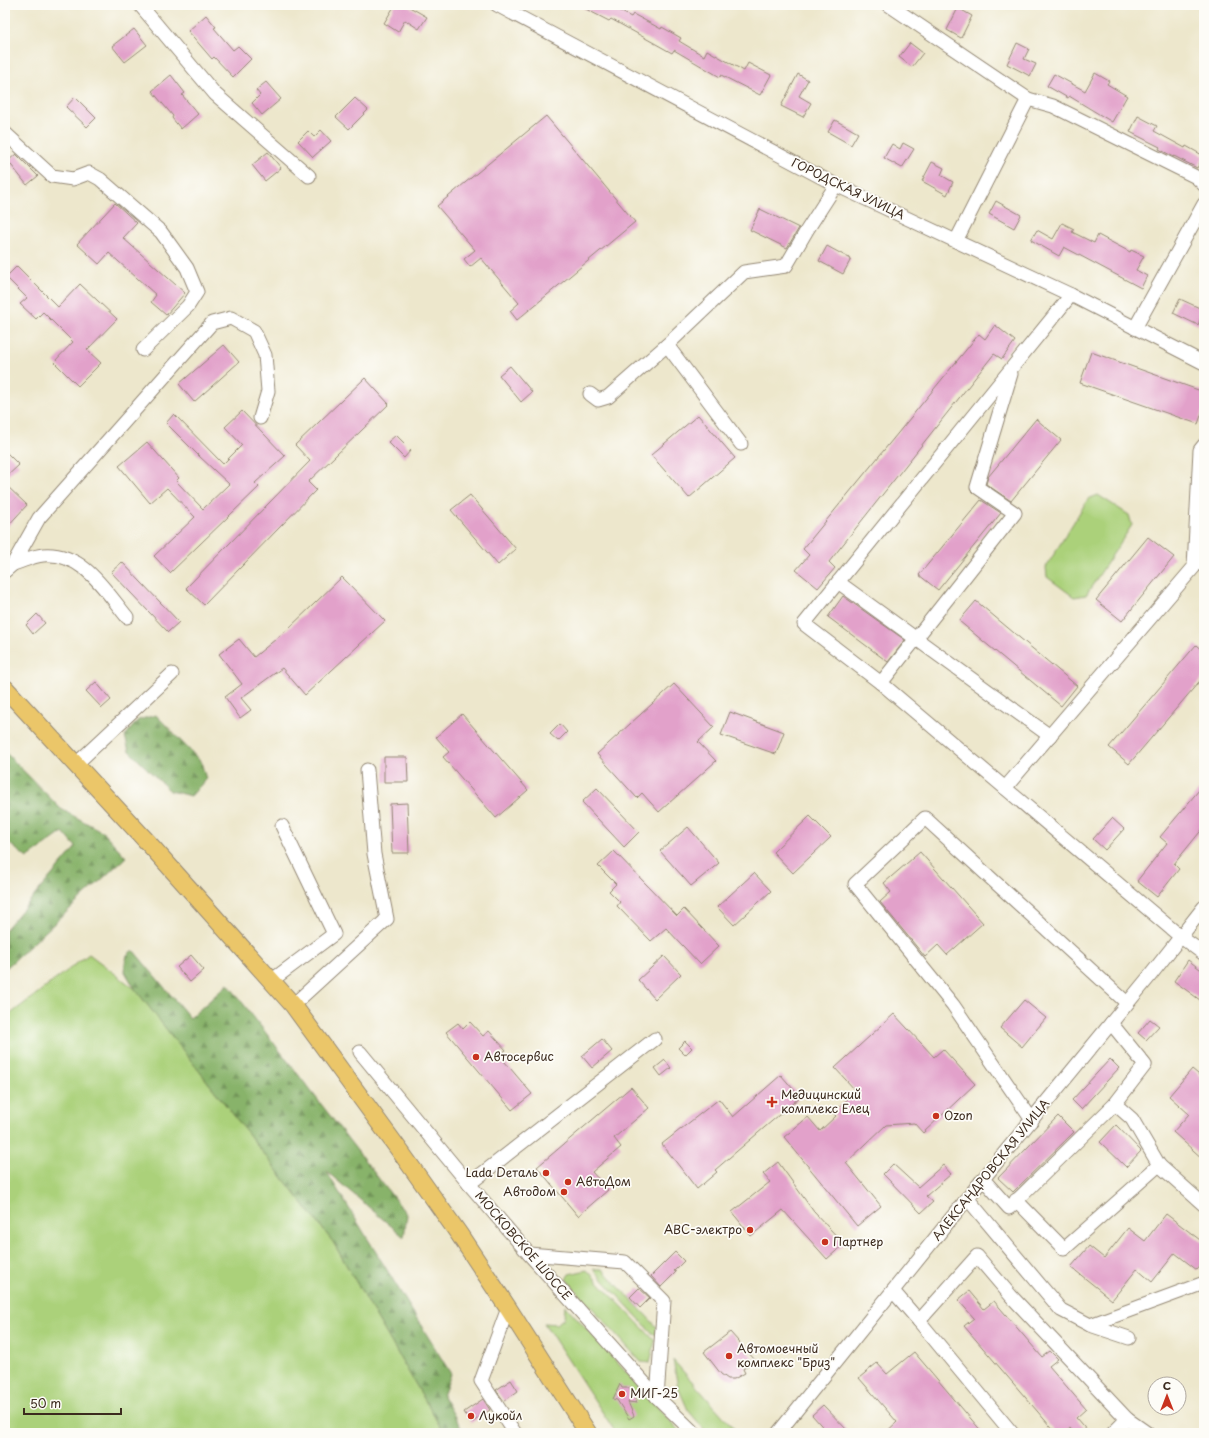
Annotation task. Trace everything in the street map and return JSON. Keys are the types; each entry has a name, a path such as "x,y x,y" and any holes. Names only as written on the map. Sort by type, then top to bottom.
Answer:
{"main road":[{"path":"5,688 152,847 293,1005 459,1234 588,1433"}],"street":[{"path":"140,5 215,94 309,176"},
{"path":"889,5 1028,99 1053,106 1196,177 1204,185"},
{"name":"ГОРОДСКАЯ УЛИЦА","path":"503,7 836,185 1070,295 1204,363"},
{"path":"956,241 1028,99"},
{"path":"5,133 52,176 73,179 89,172 100,179 161,232 187,268 197,292 188,306 143,350"},
{"path":"590,394 598,400 608,397 667,345 744,272 786,266 836,185"},
{"path":"1135,328 1204,204"},
{"path":"1070,295 804,624 880,683 1180,937 1204,954"},
{"path":"9,567 40,518 212,322 232,318 254,331 265,355 268,391 260,418"},
{"path":"667,345 741,444"},
{"path":"880,683 1015,513 978,487 1012,367"},
{"path":"1005,788 1194,567 1200,532 1200,450 1204,445"},
{"path":"9,567 42,555 59,555 76,562 90,572 126,617"},
{"path":"838,582 1050,736"},
{"path":"75,765 172,674"},
{"path":"293,1005 387,919 374,854 367,770"},
{"path":"1032,1120 952,1004 855,884 925,818 1127,1003"},
{"path":"271,981 334,934 282,826"},
{"name":"АЛЕКСАНДРОВСКАЯ УЛИЦА","path":"778,1433 1204,907"},
{"path":"983,1179 1009,1208 1115,1104 1145,1065 1111,1023"},
{"path":"469,1184 655,1039"},
{"name":"МОСКОВСКОЕ ШОССЕ","path":"360,1052 529,1254 657,1397 694,1433"},
{"path":"1115,1104 1132,1119 1159,1165 1204,1205"},
{"path":"1016,1200 1064,1249 1159,1165"},
{"path":"967,1198 1061,1310 1090,1325 1129,1338"},
{"path":"529,1254 625,1262 664,1301 657,1397"},
{"path":"918,1321 977,1256 1011,1296 1127,1419 1147,1433"},
{"path":"1090,1325 1204,1284"},
{"path":"892,1291 1012,1433"},
{"path":"508,1308 481,1381 515,1433"},
{"path":"1113,1433 1127,1419"}],"green space":[{"path":"1098,495 1129,515 1132,525 1086,595 1074,597 1047,577 1046,567 1088,499"},
{"path":"156,715 201,762 206,779 191,796 170,791 129,751 125,736 138,720"},
{"path":"5,752 61,809 103,832 126,857 5,969 5,930 76,847 63,832 27,858 5,840"},
{"path":"133,950 190,1018 228,984 407,1215 404,1237 326,1171 451,1374 443,1396 464,1433 444,1433 333,1242 135,989 124,970 127,955"},
{"path":"89,954 135,989 333,1242 444,1433 5,1433 5,1018"},
{"path":"593,1269 602,1269 657,1327 655,1336"},
{"path":"587,1270 655,1341 650,1363 641,1362 566,1279 569,1274"},
{"path":"565,1305 681,1433 616,1433 544,1323 557,1324 564,1318"},
{"path":"673,1360 738,1433 707,1433 688,1410 678,1387"}],"building":[{"path":"395,5 406,5 427,17 419,29 405,20 398,32 384,23"},
{"path":"578,5 609,5 631,17 633,14 661,29 662,27 681,38 679,41 704,56 707,50 744,71 748,63 771,75 760,95 721,75 720,77 674,50 672,53 611,19 609,21"},
{"path":"958,8 972,16 961,38 947,30"},
{"path":"206,15 216,27 214,28 233,50 238,46 251,59 233,77 214,57 212,59 188,31"},
{"path":"134,29 147,45 125,62 112,46"},
{"path":"910,43 923,53 912,67 899,57"},
{"path":"1017,43 1029,49 1024,59 1036,64 1030,76 1007,64"},
{"path":"1095,73 1109,81 1107,84 1127,96 1112,122 1069,96 1068,98 1047,86 1054,74 1085,91"},
{"path":"798,74 808,80 799,96 811,103 803,117 781,106"},
{"path":"171,75 185,93 182,95 198,114 181,129 172,118 173,116 152,91"},
{"path":"266,82 281,99 262,115 252,103 260,95 256,90"},
{"path":"75,97 96,118 87,127 66,107"},
{"path":"355,98 368,110 349,129 336,117"},
{"path":"546,116 635,222 517,320 510,311 519,303 481,258 470,267 464,259 475,250 437,206"},
{"path":"1138,116 1157,126 1154,131 1185,148 1186,146 1204,156 1197,168 1172,156 1159,149 1160,147 1130,132"},
{"path":"835,120 858,133 851,145 828,132"},
{"path":"321,130 331,141 313,157 298,141 308,131 314,137"},
{"path":"903,143 914,149 902,168 884,158 892,144 900,149"},
{"path":"268,152 281,168 265,181 252,165"},
{"path":"16,154 38,176 27,185 8,161"},
{"path":"932,162 944,168 941,175 953,182 947,195 922,181"},
{"path":"996,201 1021,215 1014,228 989,214"},
{"path":"115,203 137,223 123,238 185,293 166,315 151,302 156,295 109,253 99,264 77,244"},
{"path":"760,209 799,228 787,248 750,230"},
{"path":"1062,223 1074,229 1072,232 1094,243 1098,235 1130,252 1131,250 1144,256 1136,270 1147,276 1141,288 1064,247 1059,256 1031,240 1037,230 1053,239"},
{"path":"827,246 851,259 843,274 819,261"},
{"path":"17,266 58,307 80,284 117,319 87,350 101,363 78,386 54,362 73,342 43,312 36,319 20,304 27,298 6,277"},
{"path":"1180,299 1204,310 1198,325 1173,313"},
{"path":"995,325 1015,341 1002,359 994,354 829,562 835,568 818,588 796,570 809,555 803,549 979,334 985,339"},
{"path":"224,345 239,362 194,402 179,384"},
{"path":"1091,352 1204,392 1204,407 1198,424 1080,383"},
{"path":"510,366 532,392 521,402 499,375"},
{"path":"365,378 389,404 308,482 316,490 204,605 186,588 310,461 295,445"},
{"path":"242,411 285,456 255,483 259,487 170,573 154,556 195,517 167,488 150,503 119,466 147,442 179,478 176,481 203,509 229,484 166,423 174,414 223,464 242,445 225,427"},
{"path":"698,415 735,458 689,498 651,455"},
{"path":"1036,419 1061,440 1011,501 986,484 988,477"},
{"path":"396,435 411,450 404,458 388,442"},
{"path":"5,451 19,465 5,478"},
{"path":"5,484 27,505 5,529"},
{"path":"470,495 516,549 498,565 451,510"},
{"path":"981,500 1001,513 938,590 919,575"},
{"path":"1148,537 1174,557 1122,621 1096,600"},
{"path":"122,562 179,622 168,632 111,572"},
{"path":"342,577 385,621 305,695 282,668 241,698 251,710 240,718 225,697 242,684 219,654 239,639 254,657 287,630"},
{"path":"843,596 905,640 888,662 828,617"},
{"path":"976,601 1077,686 1061,706 959,621"},
{"path":"37,614 45,623 33,634 26,625"},
{"path":"1196,645 1204,652 1204,676 1129,764 1109,747"},
{"path":"96,682 111,700 102,708 86,691"},
{"path":"674,684 714,727 698,742 716,761 659,812 642,793 637,798 597,754"},
{"path":"730,712 784,732 776,754 721,735"},
{"path":"462,714 528,790 496,818 443,757 449,752 436,737"},
{"path":"560,724 567,732 558,741 550,734"},
{"path":"384,757 407,757 408,782 384,782"},
{"path":"1204,784 1204,827 1174,864 1179,869 1157,897 1137,881 1167,843 1160,837"},
{"path":"597,788 639,832 624,847 582,802"},
{"path":"407,803 409,853 392,853 390,804"},
{"path":"810,816 831,837 793,873 773,852"},
{"path":"1112,818 1124,829 1105,850 1093,839"},
{"path":"688,827 719,863 691,886 660,851"},
{"path":"614,851 677,916 684,909 719,946 700,964 666,928 651,941 617,906 620,902 609,891 616,884 598,866"},
{"path":"920,852 983,923 947,955 938,945 925,957 880,902 891,892 884,883"},
{"path":"754,873 771,891 734,925 717,907"},
{"path":"191,955 204,970 190,982 177,967"},
{"path":"664,956 681,974 655,999 638,980"},
{"path":"1188,960 1204,972 1204,1003 1174,981"},
{"path":"1024,1000 1046,1018 1022,1047 1000,1028"},
{"path":"894,1014 934,1057 943,1049 975,1084 923,1133 914,1123 886,1125 846,1163 881,1206 857,1226 784,1137 808,1117 820,1131 836,1116 833,1113 856,1091 835,1068"},
{"path":"1150,1019 1159,1026 1146,1040 1138,1033"},
{"path":"470,1022 483,1036 489,1031 506,1050 499,1055 532,1094 512,1110 446,1032 458,1023 463,1029"},
{"path":"602,1039 612,1051 592,1068 582,1056"},
{"path":"685,1041 692,1048 685,1055 678,1048"},
{"path":"1110,1059 1119,1068 1081,1109 1072,1100"},
{"path":"665,1060 671,1068 661,1076 655,1068"},
{"path":"1192,1069 1204,1079 1204,1160 1173,1132 1189,1114 1169,1096"},
{"path":"781,1075 800,1097 715,1170 717,1172 697,1189 662,1144 719,1099 733,1117"},
{"path":"631,1087 649,1108 614,1138 621,1147 592,1172 608,1190 578,1216 537,1167"},
{"path":"1058,1116 1074,1132 1013,1192 998,1178"},
{"path":"1116,1125 1141,1151 1126,1167 1100,1142"},
{"path":"778,1162 814,1212 844,1244 827,1259 783,1210 751,1236 732,1212 770,1182 763,1174"},
{"path":"893,1164 918,1187 943,1165 951,1174 926,1196 933,1202 921,1213 883,1174"},
{"path":"1166,1214 1204,1243 1204,1262 1197,1270 1175,1253 1152,1282 1137,1269 1112,1300 1071,1267 1089,1246 1104,1258 1128,1228 1145,1241"},
{"path":"675,1252 684,1261 674,1271 676,1272 661,1287 651,1276"},
{"path":"639,1288 650,1298 640,1308 630,1297"},
{"path":"969,1291 984,1309 994,1301 1042,1357 1050,1351 1058,1359 1049,1366 1086,1409 1076,1418 1089,1433 1075,1433 1070,1428 1064,1433 1056,1433 964,1326 974,1318 958,1300"},
{"name":"Автомоечный комплекс \"Бриз\"","path":"730,1332 755,1360 743,1369 745,1373 734,1379 728,1379 721,1374 704,1352"},
{"path":"914,1352 983,1433 885,1433 897,1422 859,1378 877,1363 887,1374"},
{"path":"511,1380 518,1391 504,1401 496,1390"},
{"path":"620,1384 622,1388 629,1388 637,1403 628,1402 634,1416 629,1419 617,1400 613,1399"},
{"path":"483,1399 490,1410 471,1423 464,1412"},
{"path":"823,1405 850,1433 828,1433 812,1415"}],"place":[{"name":"Автосервис","path":"476,1057"},
{"name":"Медицинский комплекс Елец","path":"772,1102"},
{"name":"Ozon","path":"936,1116"},
{"name":"Lada Dеталь","path":"546,1173"},
{"name":"АвтоДом","path":"568,1182"},
{"name":"Автодом","path":"564,1192"},
{"name":"АВС-электро","path":"750,1230"},
{"name":"Партнер","path":"825,1242"},
{"name":"Автомоечный комплекс \"Бриз\"","path":"729,1356"},
{"name":"МИГ-25","path":"622,1394"},
{"name":"Лукойл","path":"471,1416"}]}
